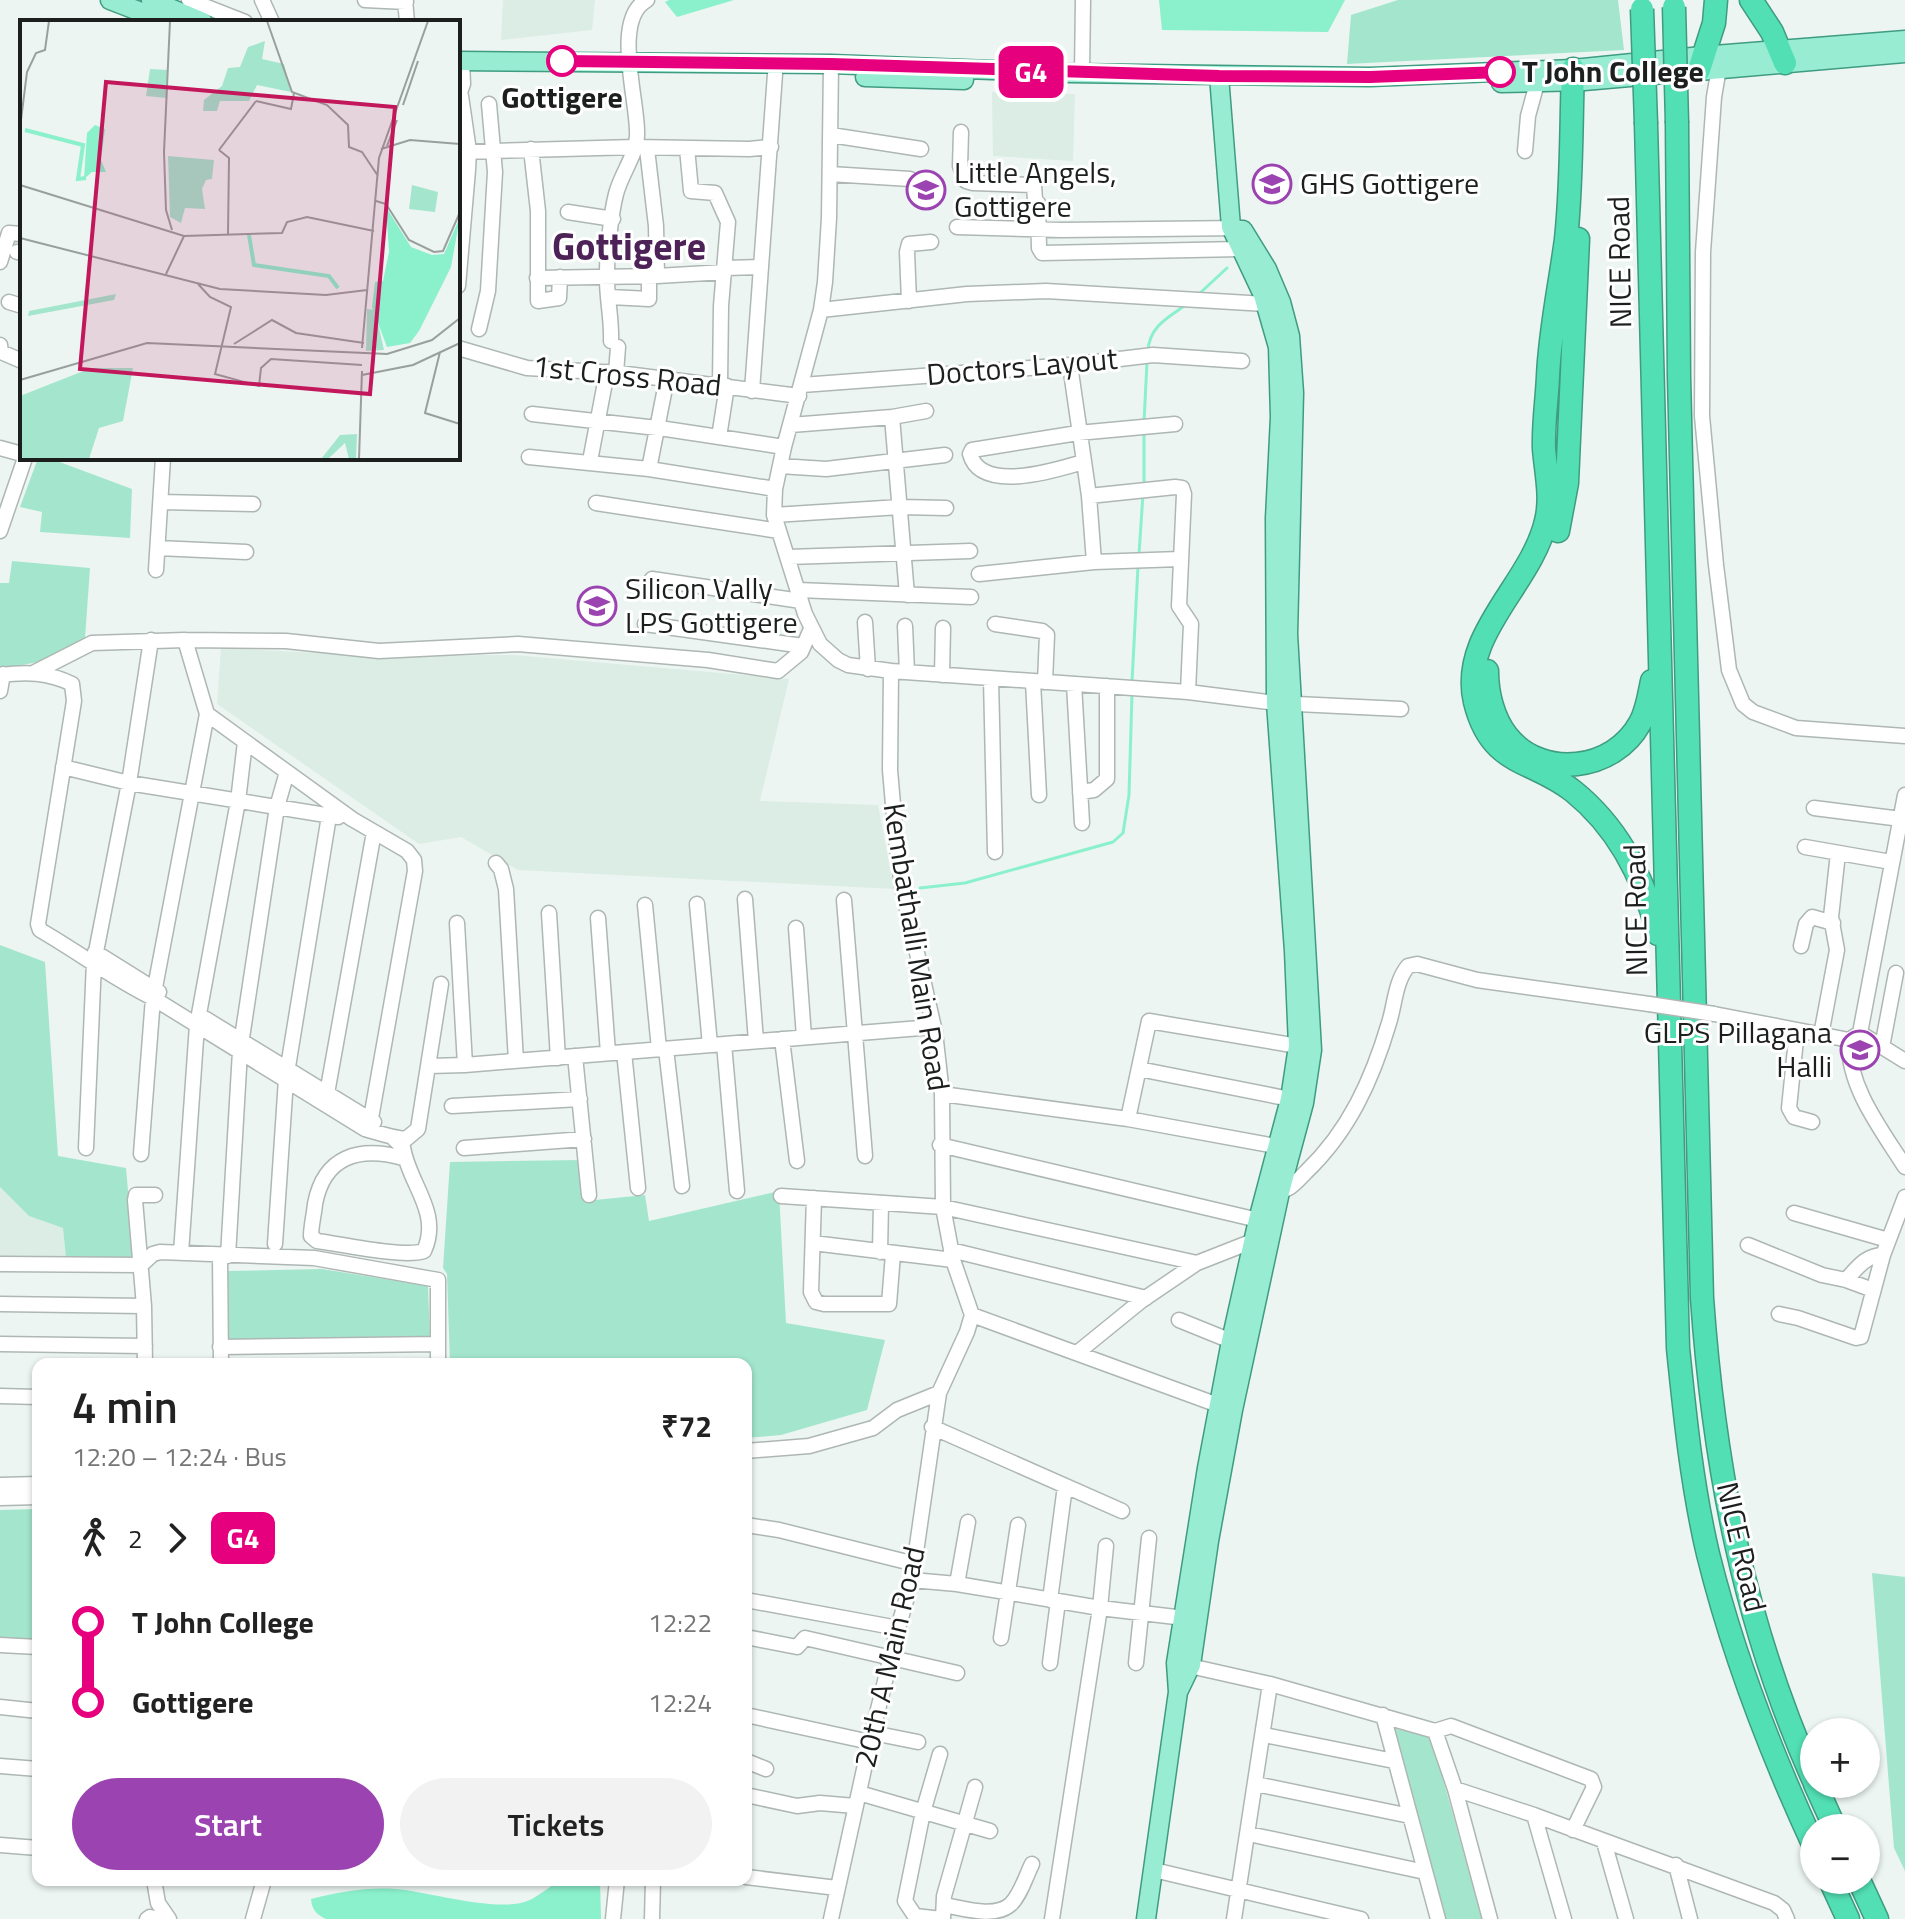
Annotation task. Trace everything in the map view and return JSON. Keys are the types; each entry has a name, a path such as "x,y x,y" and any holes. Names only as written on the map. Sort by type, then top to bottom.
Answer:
{"highway":[{"path":"1707,64 1716,0"},
{"path":"1751,0 1783,56"},
{"name":"NICE Road","path":"1642,4 1678,1348 1696,1494 1708,1553 1747,1684 1767,1740 1800,1814"},
{"name":"NICE Road","path":"1674,4 1686,696 1702,1298 1707,1370 1723,1489 1739,1563 1784,1709 1800,1747"},
{"path":"1578,75 1565,495 1561,522 1545,568 1489,657 1490,697 1506,734 1525,752 1559,764 1597,761 1620,747 1641,723 1659,649"},
{"path":"1578,75 1566,237 1550,339 1544,445 1549,500 1547,518 1531,562 1479,645 1472,673 1473,689 1480,717 1494,742 1513,759 1573,791 1592,808 1621,844 1633,862 1652,911 1667,978"},
{"path":"1836,1894 1848,1919"},
{"path":"1865,1894 1877,1919"}],"main road":[{"path":"110,0 162,20"},
{"path":"151,0 198,20"},
{"path":"460,66 1082,74 1219,82 1578,75 1783,56 1905,40"},
{"path":"1783,56 1905,53"},
{"path":"630,66 775,74 831,70 1219,82 1537,83 1578,75"},
{"path":"1146,1919 1178,1692 1209,1541 1231,1341 1258,1220 1273,1191 1276,1146 1290,1099 1298,1046 1275,518 1280,417 1278,347 1266,304 1241,249 1234,223 1226,183 1219,82"},
{"path":"1184,1664 1184,1618 1198,1517 1226,1408 1273,1191 1304,1103 1312,1050 1305,909 1283,702 1294,393 1290,336 1281,302 1267,269 1234,223"}],"street":[{"path":"189,0 240,20"},
{"path":"262,0 271,20"},
{"path":"365,0 406,1"},
{"path":"610,297 649,299 653,275 656,226 637,136 630,66 631,25 641,3 647,0"},
{"path":"1082,74 1083,0"},
{"path":"1707,64 1714,97 1703,252 1702,416 1729,670 1743,704 1753,712 1796,728 1905,736"},
{"path":"460,66 463,151 460,232"},
{"path":"831,70 828,252 821,310 784,447 775,489 774,515 811,629 820,644 838,660 868,669 1401,709"},
{"path":"752,391 775,74"},
{"path":"1525,151 1528,116 1537,83"},
{"path":"479,329 488,291 494,150 489,104"},
{"path":"961,132 960,166 966,181 1033,184 1038,203 1039,248 1042,253 1241,249"},
{"path":"831,135 921,149"},
{"path":"463,151 771,147"},
{"path":"590,461 615,344 607,275 616,194 641,148"},
{"path":"687,148 691,191 715,193 728,222 721,306 723,385 719,437"},
{"path":"531,149 538,211 538,301 559,298 560,277"},
{"path":"830,174 910,179"},
{"path":"568,212 613,219"},
{"path":"957,227 1038,229 1234,223"},
{"path":"0,262 9,233 20,234"},
{"path":"909,301 909,244 931,242"},
{"path":"537,278 653,275 761,267"},
{"path":"821,310 967,294 1046,291 1266,304"},
{"path":"0,345 1,352 20,360"},
{"name":"1st Cross Road","path":"460,349 527,368 611,372 752,391 800,390"},
{"name":"Doctors Layout","path":"800,390 1147,356 1242,361"},
{"path":"1070,365 1089,496 1094,562"},
{"path":"649,469 667,378"},
{"path":"791,425 892,417 926,411"},
{"path":"532,414 784,447"},
{"path":"892,417 907,595"},
{"path":"780,466 826,469 950,455 1078,433 1175,424"},
{"path":"0,448 20,455"},
{"path":"972,450 972,461 989,474 1026,476 1083,462"},
{"path":"529,457 590,461 775,489"},
{"path":"0,531 6,496 22,460"},
{"path":"156,570 163,460"},
{"path":"1089,496 1182,488 1179,606 1191,624 1188,692"},
{"path":"161,502 253,504"},
{"path":"596,503 779,531"},
{"path":"774,515 900,507 946,508"},
{"path":"158,548 246,552"},
{"path":"788,557 970,551"},
{"path":"979,574 1094,562 1180,559"},
{"path":"652,579 799,595 971,597"},
{"path":"865,622 868,669"},
{"path":"645,624 803,646"},
{"path":"995,624 1042,631 1047,635 1039,682 1039,795"},
{"name":"Kembathalli Main Road","path":"905,626 890,770 896,839 902,887 933,1027 942,1094 940,1145 943,1207 952,1255 972,1315"},
{"path":"942,675 943,628"},
{"path":"35,672 92,643 151,640 286,641 379,651 518,644 708,660 778,671 801,652 811,629"},
{"path":"86,1148 95,957 129,783 151,640"},
{"path":"141,1154 154,994 207,714 185,640"},
{"path":"0,691 1,674 35,672 72,684 74,701 38,928 95,957 122,983 154,994 390,1136 403,1147 403,1158 428,1213 428,1236 424,1251 379,1250 317,1241 310,1232 319,1185 324,1175 343,1161 363,1153 383,1152 403,1158"},
{"path":"991,679 995,852"},
{"path":"1074,684 1082,823"},
{"path":"1080,792 1094,790 1107,779 1107,686"},
{"path":"207,714 352,819 407,851 414,860 415,871 368,1124"},
{"path":"181,1253 198,1020 238,801 245,742"},
{"path":"63,767 129,783 352,819"},
{"path":"221,1358 224,1256 241,1046 277,807 287,772"},
{"path":"1905,795 1891,862 1870,1009 1849,1050 1858,1088 1905,1167"},
{"path":"1814,808 1901,819"},
{"path":"275,1244 286,1073 329,816"},
{"path":"326,1097 374,832"},
{"path":"1805,847 1891,862"},
{"path":"1821,1035 1837,950 1831,896 1838,853"},
{"path":"496,863 501,869 506,889 516,1061"},
{"path":"745,899 756,1041"},
{"path":"844,900 865,1156"},
{"path":"697,904 737,1191"},
{"path":"645,905 682,1186"},
{"path":"549,913 558,1058"},
{"path":"1801,946 1806,924 1812,917 1833,923"},
{"path":"598,918 608,1053"},
{"path":"457,923 465,1065"},
{"path":"796,928 804,1037"},
{"path":"1273,1191 1294,1183 1315,1164 1358,1107 1389,1025 1399,982 1408,966 1417,964 1477,980 1714,1014 1821,1035 1855,1036 1905,1061"},
{"path":"1882,1047 1898,999 1896,973"},
{"path":"390,1136 406,1139 418,1129 441,984"},
{"path":"1128,1119 1149,1021 1298,1046"},
{"path":"429,1066 933,1027"},
{"path":"1797,1030 1790,1115 1812,1122"},
{"path":"782,1039 797,1161"},
{"path":"624,1052 638,1188"},
{"path":"575,1056 589,1195"},
{"path":"1139,1069 1290,1099"},
{"path":"942,1094 1128,1119 1276,1146"},
{"path":"452,1106 580,1099"},
{"path":"464,1148 584,1139"},
{"path":"940,1145 1258,1220"},
{"path":"145,1358 136,1195 155,1195"},
{"path":"781,1196 943,1207 1197,1263"},
{"path":"1779,1314 1861,1337 1885,1248 1905,1197"},
{"path":"814,1198 811,1292 816,1302 824,1304 889,1304 881,1203"},
{"path":"1794,1213 1885,1248"},
{"path":"314,1258 317,1241"},
{"path":"1077,1353 1146,1298 1197,1263 1253,1241"},
{"path":"813,1243 887,1253 952,1255 1146,1298"},
{"path":"1748,1245 1822,1275 1873,1290"},
{"path":"1846,1280 1867,1259 1885,1248"},
{"path":"0,1264 141,1265 153,1254 181,1253 314,1258 438,1280 438,1358"},
{"path":"0,1304 144,1306"},
{"path":"752,1451 809,1446 873,1428 914,1401 939,1393 972,1315 1226,1408"},
{"path":"1179,1320 1231,1341"},
{"path":"0,1344 145,1346"},
{"path":"220,1347 438,1344"},
{"name":"20th A Main Road","path":"831,1919 891,1657 912,1580 939,1393"},
{"path":"0,1396 32,1397"},
{"path":"932,1427 1122,1511"},
{"path":"0,1485 32,1484"},
{"path":"1050,1663 1065,1486"},
{"path":"0,1498 32,1497"},
{"path":"957,1584 968,1522"},
{"path":"1001,1638 1018,1525"},
{"path":"752,1526 915,1564"},
{"path":"1136,1663 1149,1538"},
{"path":"1052,1919 1100,1608 1106,1546"},
{"path":"912,1580 1184,1618"},
{"path":"752,1601 898,1628"},
{"path":"752,1638 797,1647 805,1638 957,1673"},
{"path":"0,1645 32,1647"},
{"path":"1184,1664 1270,1684 1435,1731 1451,1726 1591,1779 1594,1787 1573,1830"},
{"path":"1234,1919 1270,1684"},
{"path":"0,1707 32,1710"},
{"path":"1383,1715 1438,1919"},
{"path":"752,1716 918,1742"},
{"path":"1435,1731 1455,1789 1490,1919"},
{"path":"1264,1735 1394,1761"},
{"path":"940,1754 923,1812 905,1901 915,1916 987,1915 999,1911 1011,1905 1032,1864"},
{"path":"752,1763 766,1769"},
{"path":"0,1766 32,1769"},
{"path":"1256,1784 1410,1816"},
{"path":"943,1914 975,1787"},
{"path":"1455,1789 1676,1865 1774,1903 1783,1910 1787,1919"},
{"path":"752,1796 797,1806 857,1800 923,1812 990,1831"},
{"path":"1534,1815 1564,1919"},
{"path":"1249,1834 1425,1872"},
{"path":"1604,1842 1626,1919"},
{"path":"0,1845 32,1848"},
{"path":"1676,1865 1690,1919"},
{"path":"1154,1870 1361,1919"},
{"path":"752,1878 837,1888"},
{"path":"155,1886 158,1903 169,1919"},
{"path":"253,1919 262,1886"},
{"path":"613,1919 616,1886"},
{"path":"652,1919 653,1886"},
{"path":"147,1919 157,1919"}],"shaded area":[{"path":"503,0 595,0 592,30 501,40"},
{"path":"734,0 677,17 665,2"},
{"path":"1159,0 1345,0 1328,32 1162,30"},
{"path":"1398,0 1618,0 1624,50 1347,64 1351,15"},
{"path":"992,92 1075,94 1073,161 993,156"},
{"path":"37,460 54,460 132,489 130,538 40,532 42,512 20,507"},
{"path":"12,561 90,568 85,638 49,660 0,669 0,583 9,583"},
{"path":"221,648 377,656 514,655 789,679 760,801 878,805 894,889 518,870 461,837 419,844 217,704"},
{"path":"0,945 45,962 58,1156 126,1168 134,1259 66,1258 63,1228 29,1216 0,1187"},
{"path":"581,1160 585,1201 645,1195 649,1221 779,1191 786,1323 885,1340 867,1410 781,1435 752,1437 752,1358 450,1358 447,1274 443,1268 450,1162"},
{"path":"0,1187 29,1216 63,1228 66,1258 0,1256"},
{"path":"322,1269 428,1286 430,1339 229,1342 228,1271"},
{"path":"32,1509 32,1642 0,1639 0,1510"},
{"path":"1872,1573 1905,1577 1905,1871 1894,1848"},
{"path":"1391,1728 1431,1736 1482,1919 1446,1919"},
{"path":"552,1886 600,1886 601,1919 326,1919 315,1911 311,1899 385,1889 501,1905 530,1900"}],"waterway":[{"path":"1199,294 1227,268"},
{"path":"1148,351 1156,329 1187,304"},
{"path":"1144,422 1147,362"},
{"path":"1144,430 1144,486"},
{"path":"1139,554 1143,494"},
{"path":"1132,682 1138,566"},
{"path":"920,888 965,883 1113,842 1123,833 1129,795 1132,694"}],"bus line":[{"name":"G4","path":"562,61 831,64 1219,76 1370,77 1500,72"}],"place":[{"name":"Gottigere","path":"562,61"},
{"name":"T John College","path":"1500,72"},
{"name":"GHS Gottigere","path":"1272,184"},
{"name":"Little Angels, Gottigere","path":"926,190"},
{"name":"Silicon Vally LPS Gottigere","path":"597,606"},
{"name":"GLPS Pillagana Halli","path":"1860,1050"}],"district":[{"name":"Gottigere","path":"629,247"}]}
